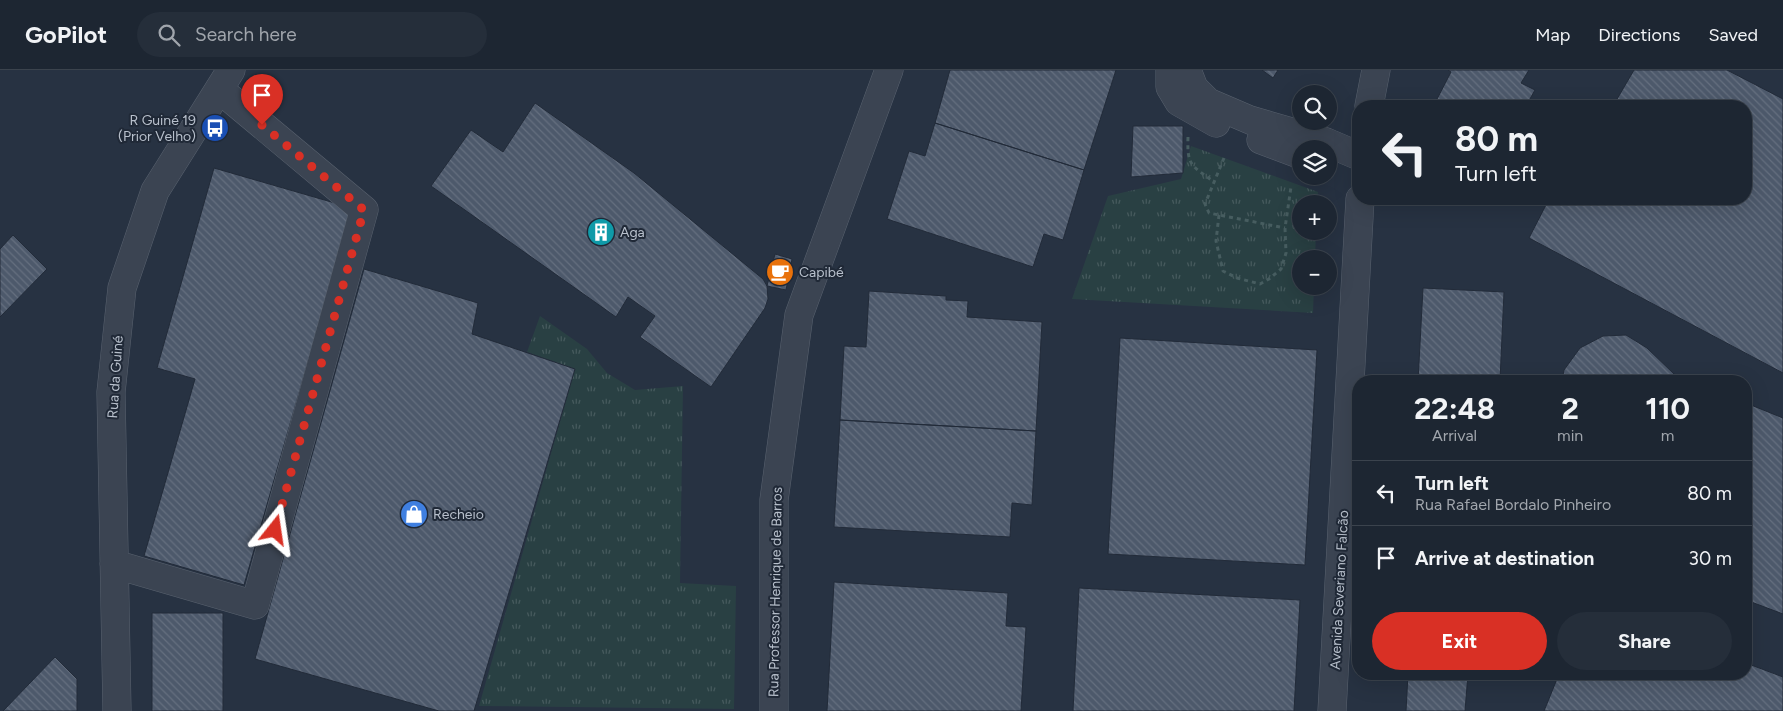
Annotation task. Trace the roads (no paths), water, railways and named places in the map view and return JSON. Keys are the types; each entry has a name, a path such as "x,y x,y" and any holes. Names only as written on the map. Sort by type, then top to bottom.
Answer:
{"street":[{"name":"Rua Professor Henrique de Barros","path":"774,711 774,500 799,315 890,70"},
{"path":"1170,70 1170,87 1179,102 1212,121 1292,152"},
{"path":"1187,70 1194,88 1208,102 1250,120 1326,142 1352,155"},
{"path":"1370,100 1376,70"},
{"path":"114,564 254,605 364,210 225,79"},
{"name":"Rua da Guiné","path":"117,711 111,392 122,288 155,191 225,79"},
{"path":"1337,162 1352,159"},
{"name":"Avenida Severiano Falcão","path":"1332,711 1360,205"}],"place":[{"name":"R Guiné 19 (Prior Velho)","path":"215,128"},
{"name":"Aga","path":"601,232"},
{"name":"Capibé","path":"780,272"},
{"name":"Recheio","path":"414,514"}]}
